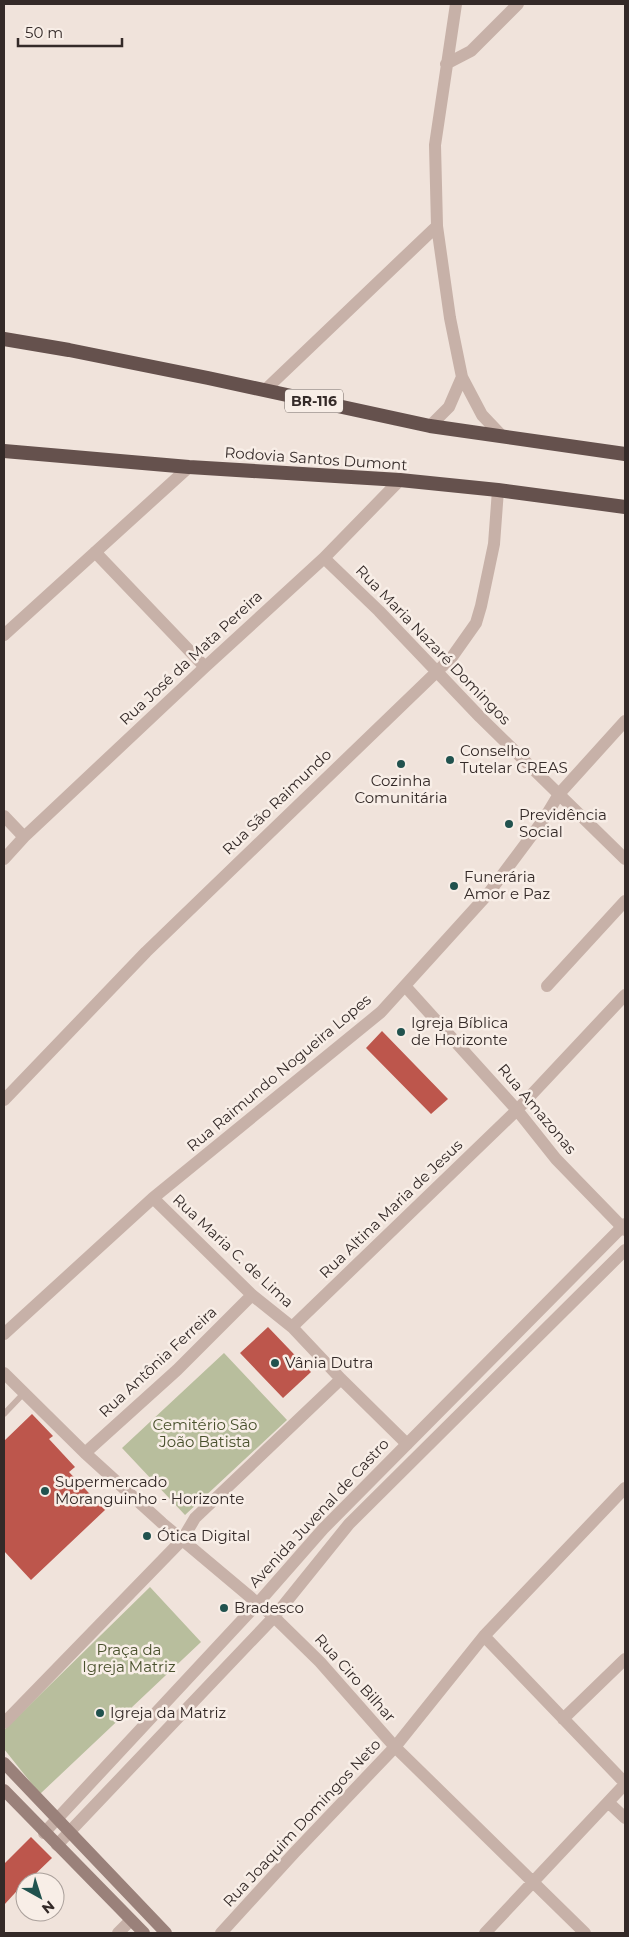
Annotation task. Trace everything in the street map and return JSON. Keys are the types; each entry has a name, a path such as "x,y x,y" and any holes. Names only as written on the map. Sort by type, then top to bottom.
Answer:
{"highway":[{"name":"BR-116","path":"4,339 69,350 430,426 625,454"},
{"name":"Rodovia Santos Dumont","path":"4,451 189,467 400,480 498,490 625,507"}],"main road":[{"path":"4,1763 166,1933"},
{"path":"4,1790 144,1933"}],"street":[{"path":"456,4 435,145 437,226 450,318 462,377 482,415 501,435"},
{"path":"446,64 471,51 518,4"},
{"path":"264,390 437,226"},
{"path":"430,426 449,407 462,377"},
{"path":"4,635 189,467"},
{"name":"Rua José da Mata Pereira","path":"4,859 24,837 324,558 400,480"},
{"name":"Rua São Raimundo","path":"4,1100 146,952 452,657 476,623 489,573 498,490"},
{"path":"95,552 205,667"},
{"name":"Rua Maria Nazaré Domingos","path":"324,558 437,670 480,717 625,859"},
{"name":"Rua Raimundo Nogueira Lopes","path":"4,1334 153,1198 369,1024 406,986 488,894 544,819 559,794 625,721"},
{"path":"4,816 24,837"},
{"path":"547,986 625,901"},
{"name":"Rua Amazonas","path":"406,986 517,1110 556,1159 624,1227"},
{"name":"Rua Altina Maria de Jesus","path":"292,1327 517,1110 625,995"},
{"name":"Rua Maria C. de Lima","path":"153,1198 252,1295 292,1327"},
{"name":"Avenida Juvenal de Castro","path":"44,1832 258,1603 323,1529 624,1227"},
{"name":"Avenida Juvenal de Castro","path":"57,1846 274,1617 349,1524 625,1250"},
{"name":"Rua Antônia Ferreira","path":"85,1453 177,1370 252,1295"},
{"path":"292,1327 341,1379 407,1444"},
{"name":"Rua Ciro Bilhar","path":"4,1372 85,1453 182,1540 274,1617 320,1662 395,1747 585,1933"},
{"path":"4,1723 182,1540 195,1518 341,1379"},
{"name":"Rua Joaquim Domingos Neto","path":"221,1933 395,1747 484,1636 625,1488"},
{"path":"484,1636 625,1784 485,1933"},
{"path":"563,1719 625,1659"},
{"path":"608,1802 625,1818"},
{"path":"118,1933 131,1920"}],"lane":[{"path":"4,1414 24,1393"}],"green space":[{"name":"Cemitério São João Batista","path":"224,1353 287,1420 185,1515 122,1448"},
{"name":"Praça da Igreja Matriz","path":"150,1587 201,1642 40,1794 4,1749 4,1730"}],"building":[{"path":"382,1031 448,1099 431,1114 366,1048"},
{"name":"Vânia Dutra","path":"268,1327 311,1372 283,1398 240,1353"},
{"name":"Supermercado Moranguinho - Horizonte","path":"32,1414 53,1436 49,1439 75,1467 69,1472 105,1510 31,1580 4,1551 4,1441"},
{"path":"31,1837 52,1858 37,1872 15,1872 15,1893 4,1905 4,1864"}],"place":[{"name":"Conselho Tutelar CREAS","path":"450,760"},
{"name":"Cozinha Comunitária","path":"401,764"},
{"name":"Previdência Social","path":"509,824"},
{"name":"Funerária Amor e Paz","path":"454,886"},
{"name":"Igreja Bíblica de Horizonte","path":"401,1032"},
{"name":"Vânia Dutra","path":"275,1363"},
{"name":"Supermercado Moranguinho - Horizonte","path":"45,1491"},
{"name":"Ótica Digital","path":"147,1536"},
{"name":"Bradesco","path":"224,1608"},
{"name":"Igreja da Matriz","path":"100,1713"}]}
